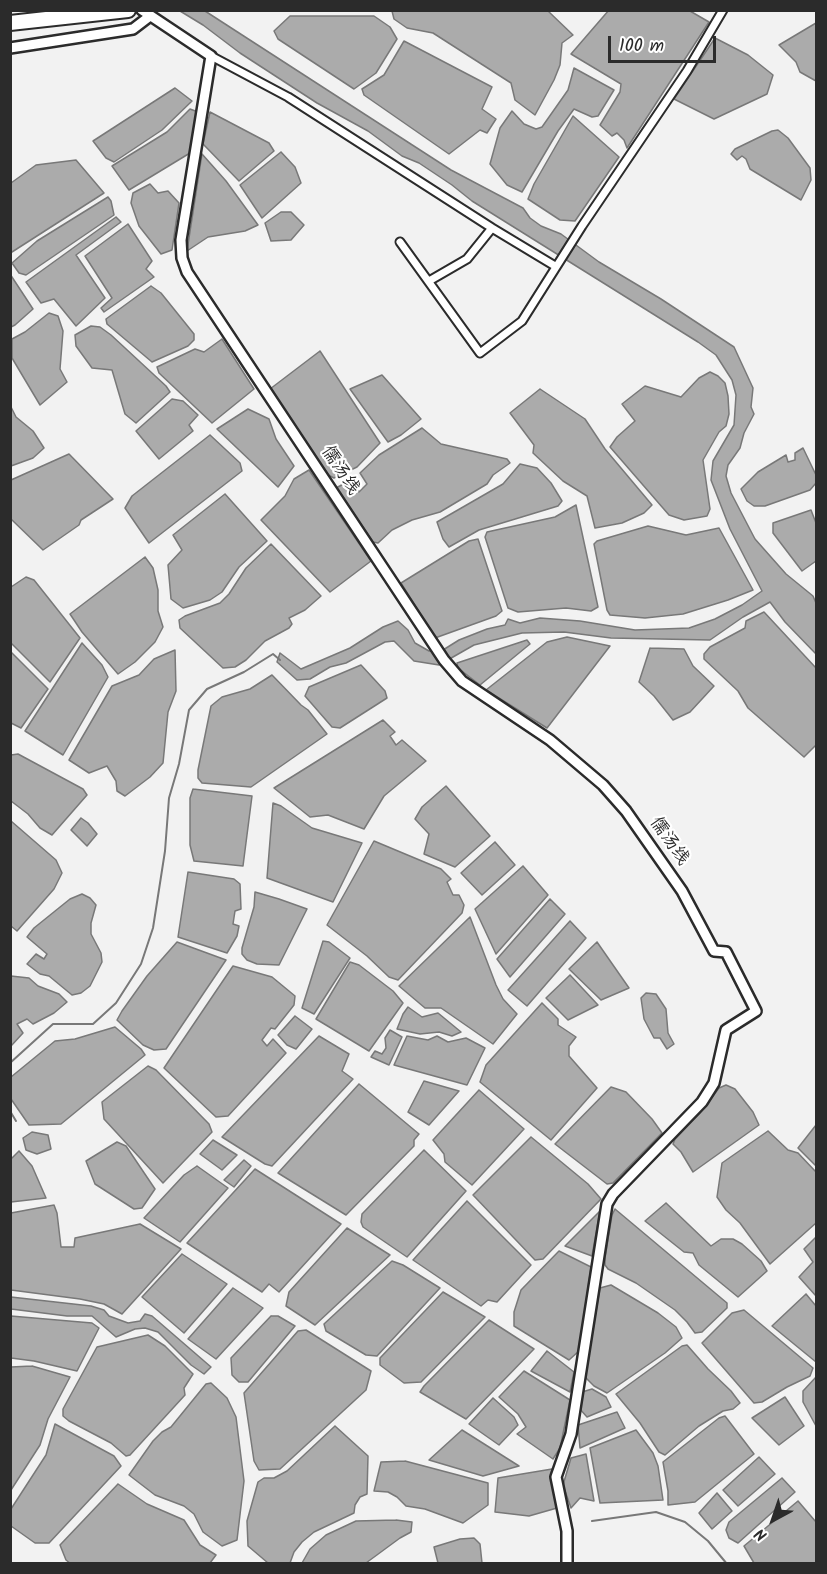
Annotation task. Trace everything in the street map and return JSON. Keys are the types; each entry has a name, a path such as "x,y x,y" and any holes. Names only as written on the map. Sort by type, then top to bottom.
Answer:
{"highway":[{"path":"10,23 128,10"}],"street":[{"path":"400,242 480,353 522,321 555,266 687,70 723,10"},
{"path":"10,48 133,29 146,13 211,56 288,97 555,266"},
{"name":"儒汤线","path":"211,56 181,240 182,258 187,272 444,660 462,681 550,740 603,785 626,810 682,891 714,951 726,952 756,1011 726,1030 714,1083 702,1102 613,1194 607,1204 571,1434 556,1477 567,1531 567,1563"},
{"path":"429,281 467,259 492,228"}],"shaded area":[{"path":"609,10 690,11 709,22 627,148 624,140 617,133 612,136 600,125 620,92 621,84 571,54"},
{"path":"180,11 205,11 451,170 523,208 530,218 541,226 561,234 599,262 734,347 753,388 751,407 754,414 744,433 740,448 728,465 726,476 731,493 755,539 786,574 813,596 816,603 816,654 785,622 770,602 710,640 611,638 564,632 522,633 474,645 439,665 414,661 394,641 385,642 346,663 330,667 310,679 297,680 277,662 280,653 301,669 350,648 383,627 398,621 408,630 415,643 429,651 443,650 459,640 505,625 508,619 520,623 540,618 580,621 635,630 689,628 715,619 742,605 762,591 730,529 711,480 713,461 734,425 736,395 732,380 716,355 698,342 472,201 452,185 419,163 402,156 368,131 317,103"},
{"path":"392,11 548,11 573,35 562,43 560,65 535,115 515,100 511,83 433,33 407,28 394,19"},
{"path":"290,16 374,16 390,27 397,39 376,73 354,89 278,39 274,31"},
{"path":"816,23 816,81 800,72 796,62 779,45"},
{"path":"715,38 748,55 773,75 767,94 714,119 674,99"},
{"path":"404,41 492,87 482,109 496,119 487,133 480,130 449,154 364,95 362,89 384,75"},
{"path":"574,68 614,90 598,116 592,117 574,109 558,131 522,192 507,185 490,164 500,128 512,111 524,124 536,129 542,127 568,90"},
{"path":"175,88 192,101 162,130 114,162 106,158 93,141"},
{"path":"190,109 198,112 190,153 129,190 112,166 167,132"},
{"path":"210,112 269,143 274,151 239,181 203,144"},
{"path":"573,116 619,157 575,221 560,220 528,199 534,184"},
{"path":"778,130 788,138 810,168 811,180 801,200 750,169 746,159 742,156 737,160 731,154 735,149"},
{"path":"281,152 295,167 301,183 262,218 240,185"},
{"path":"202,154 226,181 258,225 245,231 208,237 187,251"},
{"path":"76,160 104,193 12,252 10,251 11,183 36,165"},
{"path":"150,184 158,193 168,191 179,203 172,250 161,254 139,226 131,203 133,193"},
{"path":"108,197 114,215 26,275 19,273 12,263 37,241"},
{"path":"281,212 291,212 304,225 291,240 271,241 265,223"},
{"path":"116,217 121,222 76,255 105,298 76,326 54,299 41,303 26,282"},
{"path":"128,224 152,261 146,269 154,277 104,312 101,308 112,298 85,256"},
{"path":"10,274 33,309 11,327"},
{"path":"151,286 161,293 194,334 194,340 188,346 152,362 107,324 106,319"},
{"path":"49,313 58,316 63,331 60,369 67,382 40,405 12,358 12,339"},
{"path":"91,326 100,327 111,335 170,392 136,423 125,414 112,370 92,368 76,346 75,335"},
{"path":"222,339 254,389 212,423 159,373 157,367 195,349 204,352"},
{"path":"320,351 380,443 357,467 334,478 328,475 270,389"},
{"path":"710,372 725,383 729,414 726,426 719,432 703,460 710,509 707,516 684,520 669,515 610,447 617,437 635,421 622,404 645,386 681,397 699,378"},
{"path":"382,375 421,419 388,442 350,389"},
{"path":"540,389 585,419 605,449 652,505 644,513 622,523 595,528 587,496 563,481 533,453 534,445 510,413"},
{"path":"172,399 183,401 198,415 189,425 193,431 159,459 136,431"},
{"path":"11,407 16,417 33,431 44,448 33,458 11,466"},
{"path":"248,409 269,419 276,439 294,466 278,487 217,429"},
{"path":"422,428 441,444 507,459 510,463 493,475 487,484 440,512 412,520 392,530 378,543 373,542 336,488 351,480 359,492 367,484 360,473 379,455"},
{"path":"210,435 240,463 242,471 149,543 125,508 132,496"},
{"path":"803,448 816,475 816,483 810,490 765,506 754,506 747,501 741,489 758,472 786,455 788,462 795,460 795,453"},
{"path":"69,454 113,499 81,520 79,525 43,550 11,519 11,480"},
{"path":"520,464 537,468 551,483 562,501 558,506 479,530 449,547 443,539 437,522 503,484"},
{"path":"309,470 371,561 330,592 261,520 285,496 294,479"},
{"path":"225,494 267,541 239,567 222,592 210,600 183,608 171,599 168,565 182,550 173,535"},
{"path":"576,505 598,607 591,611 566,608 518,612 508,608 485,537 487,532 555,517"},
{"path":"811,510 816,523 816,561 802,571 773,533 773,523"},
{"path":"648,526 686,535 719,528 753,590 683,614 645,618 610,615 607,610 594,544 597,541"},
{"path":"478,539 502,611 496,616 435,638 401,583 469,541"},
{"path":"271,544 321,596 305,610 289,618 292,624 289,628 265,641 246,660 235,667 223,668 180,628 179,620 220,603 229,594 246,568"},
{"path":"145,557 153,568 158,590 158,611 163,627 155,642 135,662 118,674 82,632 70,614"},
{"path":"26,577 34,580 80,638 50,682 11,643 11,587"},
{"path":"764,612 816,668 816,745 804,757 748,708 738,691 704,659 704,654 710,647 745,628 746,621"},
{"path":"567,637 610,646 547,728 486,690 547,642"},
{"path":"527,640 530,644 480,685 458,668 457,663"},
{"path":"82,643 102,665 108,677 63,755 25,731"},
{"path":"650,648 684,649 693,666 714,686 690,712 673,720 654,696 639,682"},
{"path":"175,650 176,691 168,712 163,763 150,777 125,796 117,791 116,781 107,766 89,773 69,760 112,686 139,675 154,659"},
{"path":"10,651 48,689 21,728 11,723"},
{"path":"361,665 385,691 387,698 340,728 332,727 305,696 309,687"},
{"path":"272,675 308,710 327,734 251,787 202,783 198,778 198,770 211,706 222,697 250,689"},
{"path":"383,720 395,732 390,736 396,745 402,740 426,761 384,796 364,829 328,815 310,817 274,788"},
{"path":"18,754 83,789 87,795 52,835 40,828 28,814 11,801 11,755"},
{"path":"446,786 490,836 455,867 424,854 429,834 415,819 422,807"},
{"path":"193,789 252,796 243,866 194,861 190,845 190,798"},
{"path":"273,803 312,828 362,843 333,902 267,878"},
{"path":"81,818 97,834 87,846 71,830"},
{"path":"11,821 56,860 62,873 54,889 17,931 11,926"},
{"path":"374,841 441,869 451,879 447,882 453,895 459,895 464,905 462,913 398,980 389,977 367,956 327,925"},
{"path":"495,842 515,865 482,895 461,873"},
{"path":"523,866 548,895 496,954 475,909"},
{"path":"188,872 234,879 240,884 241,909 235,911 233,924 239,926 237,936 227,953 178,937"},
{"path":"255,892 307,909 279,965 257,964 247,960 242,954 254,907"},
{"path":"82,894 96,905 91,923 91,934 101,953 102,962 90,986 81,993 72,995 49,976 40,974 27,964 36,954 44,959 47,954 27,937 34,928 70,899"},
{"path":"550,899 565,914 510,977 497,959"},
{"path":"470,917 496,985 503,999 517,1014 493,1044 441,1008 425,1008 399,986"},
{"path":"570,921 586,938 527,1006 508,990"},
{"path":"323,941 329,942 350,958 314,1014 302,1008"},
{"path":"177,942 226,960 166,1049 154,1050 143,1045 117,1020 147,976"},
{"path":"597,942 629,988 601,1000 569,969"},
{"path":"350,962 359,965 393,991 403,1003 369,1051 316,1019"},
{"path":"233,966 272,977 295,996 294,1005 275,1029 271,1028 262,1040 267,1046 273,1039 286,1053 228,1116 216,1117 164,1068"},
{"path":"570,975 598,1005 568,1020 546,998"},
{"path":"11,976 29,978 38,986 59,994 67,1002 54,1013 33,1024 27,1019 17,1024 23,1033 11,1046"},
{"path":"646,993 656,994 666,1009 668,1033 674,1044 667,1049 660,1038 654,1038 644,1019 641,998"},
{"path":"542,1003 558,1019 558,1025 576,1037 569,1046 569,1056 597,1088 551,1140 480,1082 486,1065"},
{"path":"408,1007 422,1017 438,1013 461,1032 452,1036 439,1032 420,1034 397,1029"},
{"path":"295,1016 312,1029 296,1049 287,1045 278,1035"},
{"path":"115,1027 145,1055 61,1124 29,1125 11,1099 11,1077 55,1041 75,1039"},
{"path":"390,1030 402,1037 389,1065 371,1057 375,1051 382,1054 386,1048 385,1038"},
{"path":"319,1036 349,1054 342,1071 353,1079 272,1166 222,1137"},
{"path":"407,1036 428,1040 437,1036 448,1042 466,1038 485,1048 467,1085 394,1065"},
{"path":"148,1066 156,1070 209,1124 212,1132 163,1183 104,1119 102,1102"},
{"path":"424,1081 459,1091 429,1125 408,1112"},
{"path":"359,1084 419,1134 414,1140 414,1146 346,1215 278,1173"},
{"path":"726,1085 735,1089 753,1112 759,1125 693,1172 681,1152 673,1144 719,1088"},
{"path":"611,1087 626,1092 662,1133 613,1183 607,1184 555,1144"},
{"path":"479,1090 524,1129 472,1185 445,1162 444,1154 433,1140"},
{"path":"816,1125 816,1166 798,1148"},
{"path":"768,1131 788,1150 798,1153 816,1172 816,1223 770,1264 740,1223 726,1210 717,1197 722,1163"},
{"path":"32,1132 48,1135 51,1149 37,1154 26,1150 23,1138"},
{"path":"531,1137 588,1184 601,1199 543,1259 535,1260 473,1195"},
{"path":"213,1140 237,1155 222,1170 200,1154"},
{"path":"117,1142 126,1146 155,1189 142,1208 134,1209 95,1184 86,1161"},
{"path":"424,1150 466,1191 407,1257 363,1227 362,1214"},
{"path":"19,1151 32,1166 46,1198 11,1202 11,1159"},
{"path":"244,1160 251,1166 234,1187 224,1180"},
{"path":"197,1166 228,1188 180,1242 144,1218 184,1175"},
{"path":"255,1169 341,1224 279,1292 269,1284 262,1292 187,1243"},
{"path":"467,1201 531,1265 497,1302 488,1300 481,1306 413,1260"},
{"path":"666,1203 711,1246 721,1239 733,1239 761,1261 767,1271 738,1297 699,1265 693,1253 684,1252 645,1221"},
{"path":"54,1205 61,1247 74,1247 75,1238 140,1224 181,1249 122,1314 104,1304 11,1290 11,1213"},
{"path":"615,1209 727,1303 727,1308 702,1332 695,1333 675,1310 605,1265 612,1215"},
{"path":"600,1211 592,1256 565,1246"},
{"path":"347,1228 390,1255 315,1325 286,1306 289,1292"},
{"path":"816,1237 816,1296 799,1277 813,1262 804,1249"},
{"path":"559,1251 591,1267 579,1351 569,1360 514,1326 514,1312 521,1290"},
{"path":"182,1254 227,1284 184,1333 142,1297"},
{"path":"392,1261 403,1265 440,1288 377,1356 366,1355 326,1331 324,1324"},
{"path":"611,1285 658,1313 676,1327 682,1338 665,1353 607,1393 594,1386 585,1377 600,1288"},
{"path":"233,1288 263,1308 216,1359 188,1339"},
{"path":"443,1292 485,1317 421,1382 404,1383 380,1365 380,1358"},
{"path":"806,1294 816,1306 816,1362 772,1326"},
{"path":"11,1297 91,1306 128,1323 140,1321 145,1314 152,1316 211,1367 204,1374 191,1365 158,1332 145,1328 135,1329 116,1337 92,1316 67,1316 11,1309"},
{"path":"744,1310 813,1368 810,1376 762,1402 754,1403 702,1343 732,1313"},
{"path":"11,1316 92,1323 99,1328 77,1371 11,1358"},
{"path":"271,1316 278,1316 295,1326 248,1382 239,1382 232,1375 231,1358"},
{"path":"489,1320 534,1349 466,1419 420,1392"},
{"path":"306,1330 371,1371 366,1390 280,1469 259,1470 254,1461 244,1393 298,1331"},
{"path":"148,1335 165,1346 193,1374 184,1388 185,1395 130,1455 126,1456 111,1443 69,1421 63,1416 63,1409 97,1347"},
{"path":"687,1345 740,1403 733,1409 723,1411 699,1426 665,1455 659,1452 640,1423 616,1394 682,1346"},
{"path":"547,1351 574,1372 570,1392 531,1371"},
{"path":"32,1366 70,1377 48,1419 40,1445 11,1490 11,1367"},
{"path":"524,1371 570,1400 560,1448 553,1459 517,1434 526,1427 518,1414 499,1397"},
{"path":"816,1377 816,1426 803,1402 803,1391"},
{"path":"211,1383 227,1398 236,1417 244,1481 237,1540 222,1546 203,1532 194,1514 184,1506 155,1495 129,1475 153,1441 171,1427 206,1384"},
{"path":"592,1389 606,1397 611,1407 587,1417 579,1408 582,1392"},
{"path":"785,1397 804,1426 779,1445 752,1418"},
{"path":"493,1398 514,1417 518,1425 499,1445 469,1424"},
{"path":"617,1412 625,1428 580,1448 578,1425"},
{"path":"725,1416 754,1454 695,1502 668,1505 663,1462 719,1418"},
{"path":"55,1424 114,1456 121,1466 49,1543 35,1543 11,1526 11,1509 46,1455"},
{"path":"335,1426 368,1456 367,1494 360,1497 355,1505 354,1513 314,1532 302,1542 294,1552 290,1563 268,1563 248,1546 247,1521 258,1482 264,1478 274,1478 287,1471"},
{"path":"462,1430 519,1466 483,1476 429,1460"},
{"path":"636,1430 653,1453 658,1466 663,1500 600,1503 590,1448"},
{"path":"586,1454 594,1501 580,1498 571,1508 563,1485 571,1458"},
{"path":"759,1457 775,1474 738,1506 723,1490"},
{"path":"405,1461 488,1483 488,1505 463,1523 425,1509 406,1506 388,1492 374,1491 381,1462"},
{"path":"552,1469 557,1508 529,1516 495,1512 498,1478"},
{"path":"782,1478 795,1492 738,1543 729,1538 726,1530 729,1522"},
{"path":"118,1484 147,1504 184,1520 200,1545 216,1555 210,1563 71,1564 66,1560 60,1545"},
{"path":"717,1493 732,1511 712,1529 699,1513"},
{"path":"798,1501 816,1522 816,1563 754,1563 744,1546"},
{"path":"356,1521 412,1522 411,1532 366,1563 302,1563 310,1549 326,1535"},
{"path":"474,1538 480,1544 482,1563 438,1563 434,1547 460,1539"}],"waterway":[{"path":"10,1063 53,1024 93,1024 116,1003 141,964 153,928 165,851 169,798 179,764 189,710 207,689 244,672 273,654 280,660"},
{"path":"10,1111 16,1121"},
{"path":"592,1521 656,1512 685,1522 708,1541 727,1564"}]}
